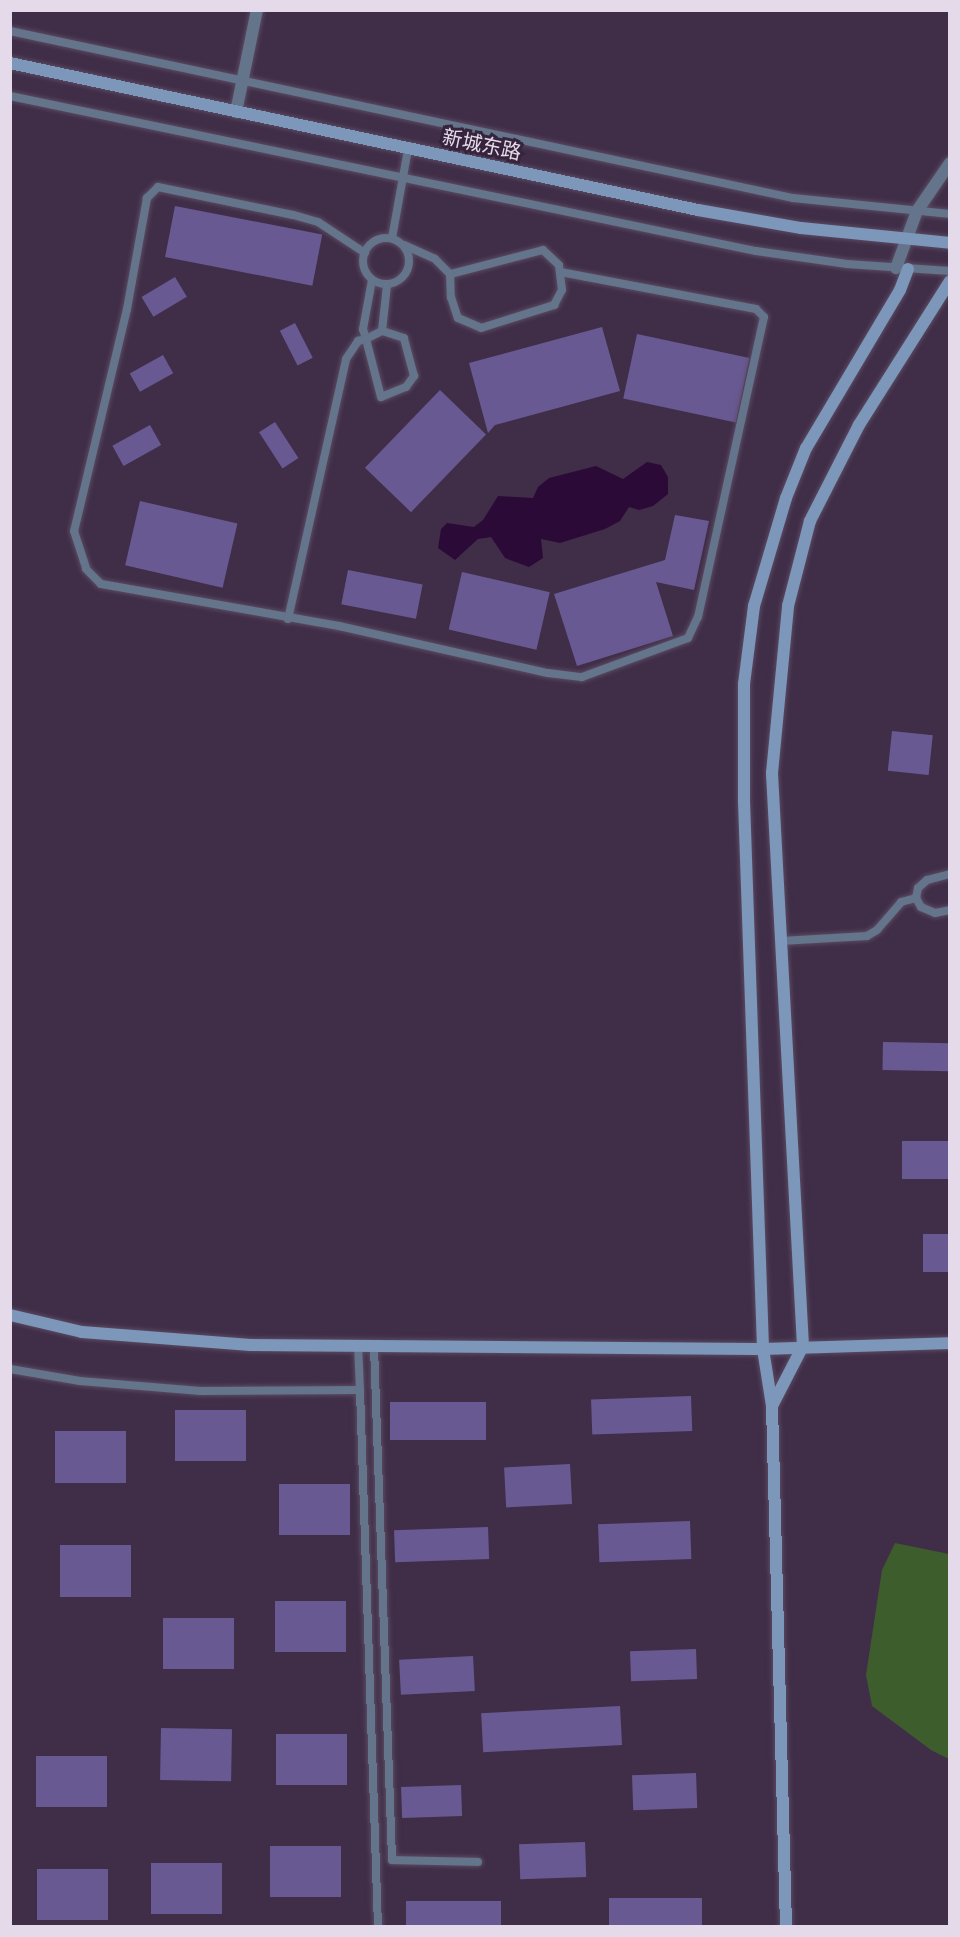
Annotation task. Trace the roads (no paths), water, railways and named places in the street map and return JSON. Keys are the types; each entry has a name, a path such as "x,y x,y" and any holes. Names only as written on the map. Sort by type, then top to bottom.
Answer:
{"main road":[{"name":"新城东路","path":"10,63 698,210 904,239 950,243"},
{"path":"786,1926 772,1407 763,1349 744,801 744,684 754,606 786,498 806,448 900,290 902,268"},
{"path":"772,1407 804,1346 772,774 777,689 794,585 810,521 859,425 950,281"},
{"path":"10,1315 82,1332 250,1345 763,1349 950,1343"}],"street":[{"path":"236,112 257,10"},
{"path":"902,268 904,239 917,211 950,163"}],"lane":[{"path":"10,32 793,198 950,214"},
{"path":"10,96 756,251 950,272"},
{"path":"392,238 400,178 408,148"},
{"path":"365,253 318,222 158,187 147,198 127,309 74,531 86,569 101,584 288,619 339,626 548,673 582,677 688,638 698,617 764,317 756,309 560,272"},
{"path":"404,245 410,257 409,270 400,281 387,285 372,280 365,272 365,253 379,239 392,238 435,259 450,274 451,297 458,318 481,328 555,304 562,290 559,265 543,250 450,274"},
{"path":"288,619 346,358 358,341 366,339 382,332 404,338 414,376 405,387 381,397 366,339 363,329 372,280"},
{"path":"382,332 387,285"},
{"path":"950,874 927,880 918,888 916,898 921,907 935,913 950,910"},
{"path":"781,941 867,936 877,930 901,902 916,898"},
{"path":"358,1345 378,1926"},
{"path":"374,1346 392,1860 478,1862"},
{"path":"10,1369 80,1381 201,1391 360,1390"}]}
